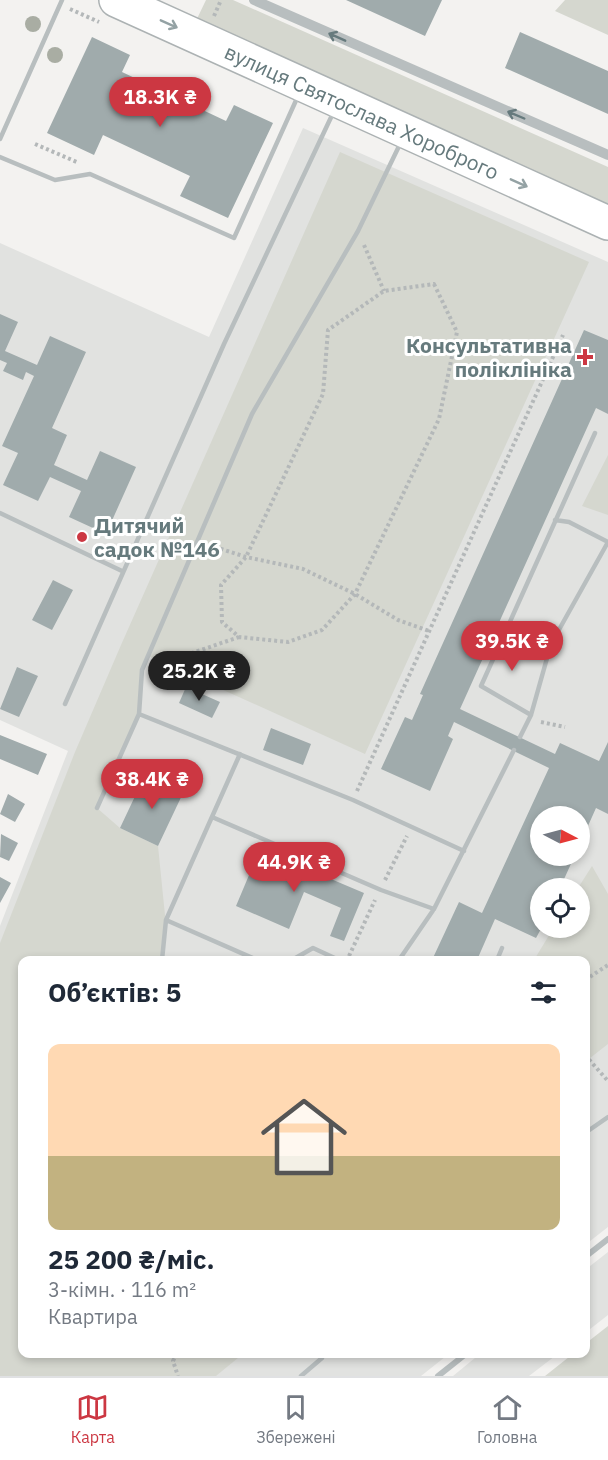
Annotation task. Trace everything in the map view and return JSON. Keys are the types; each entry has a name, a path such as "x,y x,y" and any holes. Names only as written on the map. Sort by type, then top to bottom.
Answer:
{"main road":[{"name":"вулиця Святослава Хороброго","path":"116,0 608,223"}],"street":[{"path":"254,0 608,155"},
{"path":"590,1253 608,1239"},
{"path":"438,1376 460,1358"}],"lane":[{"path":"0,139 62,0"},
{"path":"0,157 55,180 90,174 234,238 303,85"},
{"path":"65,704 122,571 338,101"},
{"path":"97,808 139,714 142,670 252,414 358,231 406,131"},
{"path":"531,715 481,686 595,433"},
{"path":"0,513 122,571"},
{"path":"520,737 531,715 551,644 608,542 569,522 555,520"},
{"path":"139,714 353,800 464,851"},
{"path":"402,956 434,909 514,750"},
{"path":"162,956 166,920 240,754"},
{"path":"212,818 381,890 434,909"},
{"path":"166,920 248,956"},
{"path":"299,956 313,948 330,956"},
{"path":"499,956 502,948"},
{"path":"590,1130 608,1117"},
{"path":"301,1376 322,1358"}],"path":[{"path":"35,144 89,167"},
{"path":"358,231 384,291"},
{"path":"142,670 239,637 288,642 322,630 355,594 439,420 457,332 434,284 384,291 328,330 323,394 246,557 221,585 222,622 239,637"},
{"path":"353,800 563,335"},
{"path":"197,541 246,557 303,569 355,594 398,620 430,631"},
{"path":"539,722 565,727"},
{"path":"590,977 608,965"},
{"path":"590,1061 608,1081"},
{"path":"174,1358 173,1361 178,1376"}],"shaded area":[{"path":"206,0 233,0 608,167 608,209 194,25"},
{"path":"565,0 608,0 608,35 555,11"},
{"path":"303,128 608,262 608,1227 590,1241 590,956 18,956 18,1358 444,1358 421,1376 0,1376 0,926 68,751 0,720 0,243 209,337"},
{"path":"340,152 589,262 365,754 148,656 142,670 139,714 97,808 120,828 158,846 166,925 162,956 18,956 18,1358 238,1358 216,1376 0,1376 0,943 75,752"},
{"path":"608,455 608,515 582,506"},
{"path":"592,866 608,894 608,1044 590,1058 590,956 536,956 547,938 590,938 590,878 584,878"},
{"path":"608,1252 608,1315 590,1329 590,1266"},
{"path":"608,1326 608,1376 545,1376 568,1358 590,1358 590,1340"},
{"path":"475,1358 552,1358 529,1376 453,1376"}],"building":[{"path":"346,0 442,0 425,36"},
{"path":"520,32 608,71 608,114 505,68"},
{"path":"92,37 130,55 122,72 226,121 234,105 273,123 228,218 180,196 190,176 103,135 94,155 47,133"},
{"path":"0,314 18,322 5,351 37,365 50,336 86,352 52,428 67,435 54,465 87,480 100,451 136,467 106,534 69,517 81,491 50,477 38,501 3,485 18,453 2,446 34,376 26,372 23,380 3,371 7,363 0,360"},
{"path":"584,330 608,340 608,414 596,408 460,709 555,754 560,743 599,761 608,742 608,814 596,808 590,821 590,806 531,806 549,768 454,722 448,736 453,739 430,791 381,769 405,717 412,720 423,695 420,694"},
{"path":"53,580 73,590 52,630 32,620"},
{"path":"17,667 38,676 19,717 0,709"},
{"path":"186,687 220,702 212,718 179,703"},
{"path":"271,728 311,744 303,765 263,750"},
{"path":"0,735 47,754 38,775 0,759"},
{"path":"146,773 184,791 158,846 120,828"},
{"path":"8,794 25,804 15,822 0,814"},
{"path":"530,809 530,866 570,866 565,878 530,878 530,935 495,919 479,956 434,956 459,902 482,913"},
{"path":"1,834 18,843 9,861 0,857"},
{"path":"260,849 364,893 344,941 330,936 341,908 304,892 289,929 236,906"},
{"path":"0,877 11,883 0,903"}],"place":[{"name":"Консультативна поліклініка","path":"585,357"},
{"name":"Дитячий садок №146","path":"82,537"}]}
